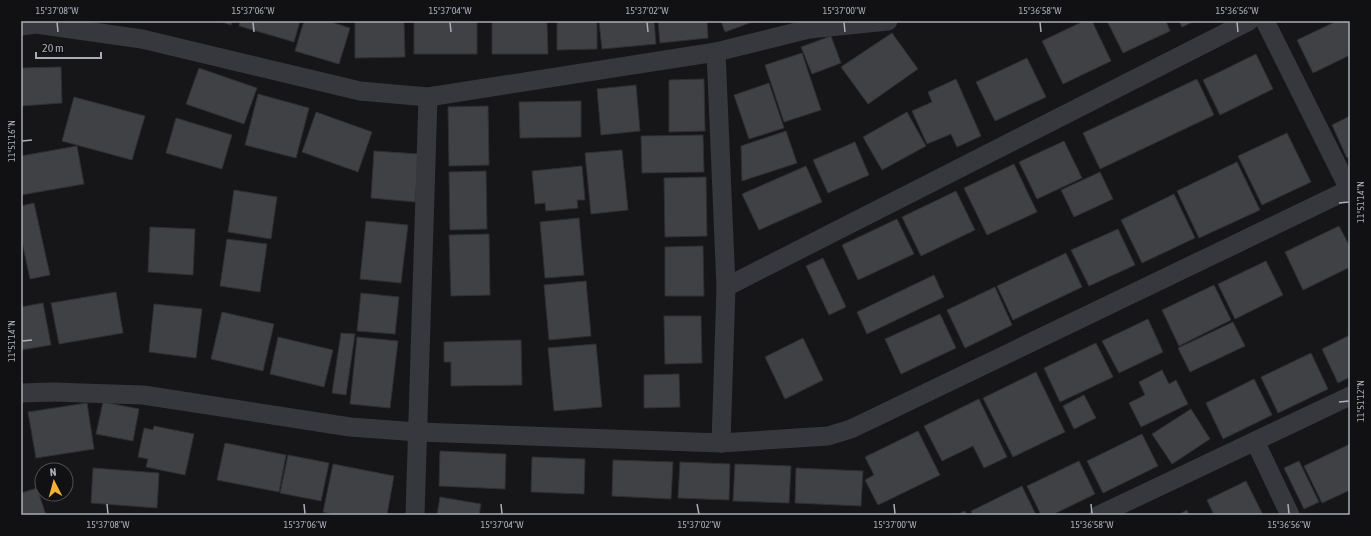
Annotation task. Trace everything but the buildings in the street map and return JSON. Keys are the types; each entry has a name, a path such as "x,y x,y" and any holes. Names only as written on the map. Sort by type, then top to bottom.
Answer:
{"street":[{"path":"21,26 36,24 142,39 360,91 428,98 716,52 809,29 888,21"},
{"path":"726,287 1249,21"},
{"path":"21,393 53,392 143,395 350,427 418,432 721,443 828,436 851,429 1350,189 1266,21"},
{"path":"716,52 726,287 721,443"},
{"path":"415,515 428,98"},
{"path":"1099,515 1350,396"},
{"path":"1255,441 1290,515"}]}
